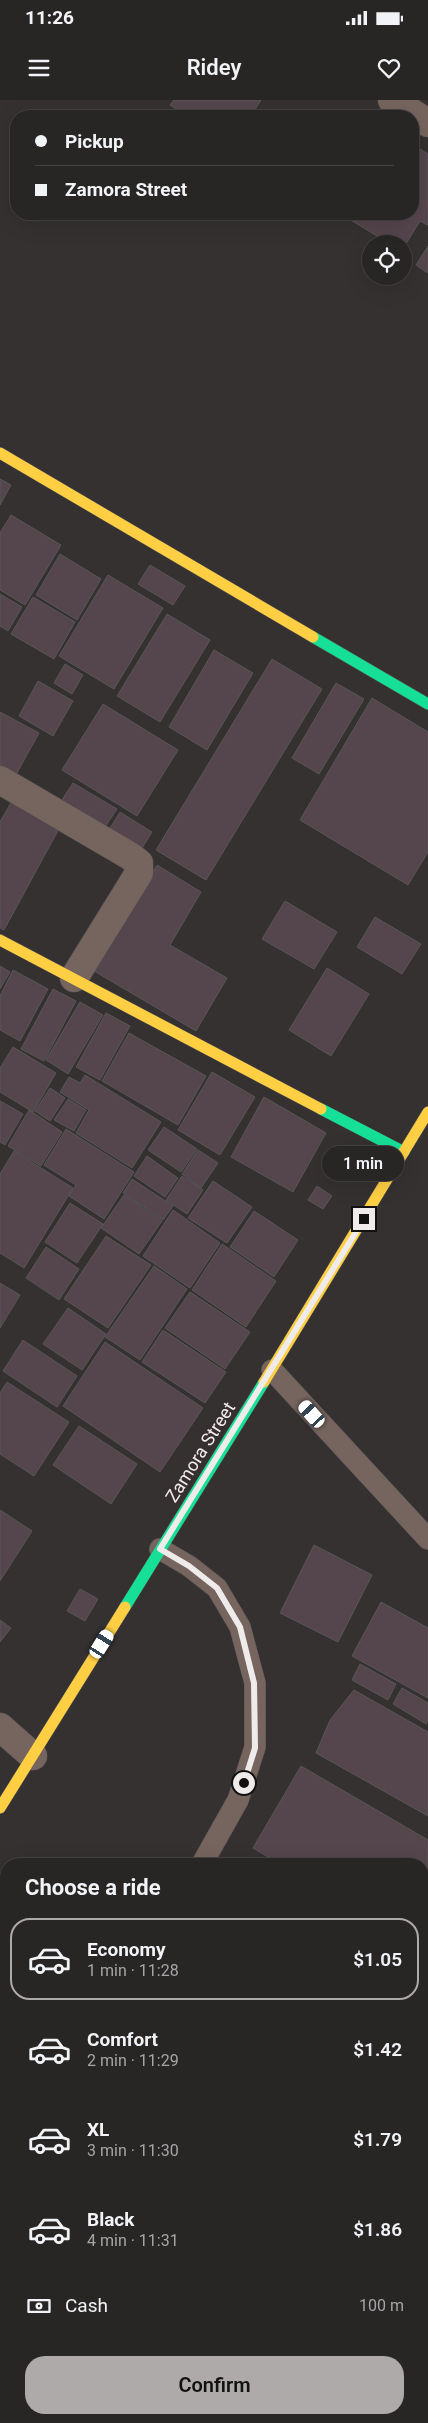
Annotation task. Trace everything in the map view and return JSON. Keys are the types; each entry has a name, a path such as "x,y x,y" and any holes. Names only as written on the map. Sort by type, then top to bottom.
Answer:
{"street":[{"path":"392,100 408,110"},
{"path":"0,453 428,704"},
{"path":"0,780 139,863 139,873 74,978"},
{"path":"0,940 404,1152"},
{"name":"Zamora Street","path":"0,1808 272,1370 428,1112"},
{"path":"0,1726 33,1756"}],"lane":[{"path":"272,1370 428,1539"},
{"path":"160,1549 189,1566 217,1588 240,1627 254,1683 255,1748 238,1800 205,1858"}],"building":[{"path":"174,100 261,100 255,110 178,110 170,105"},
{"path":"419,148 428,154 428,224 420,221 411,235 375,235 351,220 419,220"},
{"path":"428,246 428,273 416,265"},
{"path":"0,479 11,485 0,505"},
{"path":"11,515 61,545 25,605 0,590 0,533"},
{"path":"60,554 101,579 77,620 36,595"},
{"path":"150,565 185,586 173,605 138,584"},
{"path":"108,575 163,608 114,689 59,656"},
{"path":"0,594 22,607 8,631 0,626"},
{"path":"33,597 75,622 54,659 11,634"},
{"path":"167,614 210,640 160,722 117,696"},
{"path":"214,650 253,673 207,750 169,727"},
{"path":"272,659 322,689 206,880 156,850"},
{"path":"65,664 83,675 72,694 54,683"},
{"path":"38,681 73,701 53,736 19,716"},
{"path":"336,683 364,699 319,774 292,758"},
{"path":"372,698 428,732 428,852 408,885 300,820"},
{"path":"103,704 178,750 137,816 62,770"},
{"path":"0,712 39,733 12,782 0,775"},
{"path":"73,783 117,809 103,830 60,803"},
{"path":"13,799 61,825 4,930 0,928 0,822"},
{"path":"120,812 152,832 139,853 107,833"},
{"path":"157,865 201,892 170,945 227,978 196,1031 94,971"},
{"path":"285,901 337,932 314,969 262,939"},
{"path":"375,917 421,944 402,974 357,947"},
{"path":"0,966 10,972 0,989"},
{"path":"327,968 369,994 331,1056 289,1030"},
{"path":"13,970 48,989 20,1041 0,1030 0,996"},
{"path":"53,989 76,1001 44,1061 21,1049"},
{"path":"80,1002 103,1015 68,1074 46,1060"},
{"path":"106,1013 130,1026 100,1080 76,1067"},
{"path":"129,1033 206,1076 178,1125 102,1081"},
{"path":"13,1047 56,1073 33,1112 0,1092 0,1068"},
{"path":"212,1072 255,1097 220,1155 178,1130"},
{"path":"85,1075 161,1122 132,1168 76,1133 89,1110 60,1092 69,1077 80,1083"},
{"path":"50,1088 65,1098 50,1121 35,1111"},
{"path":"264,1097 326,1133 293,1192 231,1157"},
{"path":"68,1099 86,1110 74,1131 54,1120"},
{"path":"0,1101 23,1114 5,1145 0,1142"},
{"path":"29,1110 62,1132 41,1166 8,1146"},
{"path":"164,1127 197,1149 181,1172 148,1150"},
{"path":"66,1129 134,1172 104,1219 69,1196 76,1185 44,1165"},
{"path":"198,1150 218,1163 201,1188 182,1174"},
{"path":"14,1151 73,1188 24,1268 0,1253 0,1174"},
{"path":"147,1156 178,1178 165,1197 134,1176"},
{"path":"182,1176 203,1190 187,1214 166,1200"},
{"path":"132,1179 173,1206 163,1220 123,1193"},
{"path":"213,1181 252,1207 227,1243 188,1218"},
{"path":"317,1186 332,1196 323,1209 308,1200"},
{"path":"124,1195 162,1221 139,1254 101,1228"},
{"path":"70,1203 103,1224 77,1263 45,1242"},
{"path":"173,1210 220,1243 190,1288 143,1256"},
{"path":"254,1211 298,1240 274,1277 230,1247"},
{"path":"106,1236 151,1265 108,1328 64,1299"},
{"path":"222,1244 276,1281 246,1327 192,1290"},
{"path":"46,1247 79,1269 59,1300 26,1278"},
{"path":"154,1266 187,1289 140,1360 105,1337"},
{"path":"0,1283 20,1295 0,1328"},
{"path":"190,1292 250,1332 225,1369 165,1328"},
{"path":"68,1308 106,1334 82,1370 43,1344"},
{"path":"163,1330 226,1372 205,1403 142,1362"},
{"path":"23,1340 77,1376 57,1407 3,1371"},
{"path":"105,1342 203,1408 160,1472 63,1406"},
{"path":"7,1382 69,1422 34,1476 0,1454 0,1393"},
{"path":"79,1426 137,1464 111,1504 53,1465"},
{"path":"0,1510 32,1531 0,1581"},
{"path":"314,1545 372,1575 338,1642 280,1613"},
{"path":"80,1589 98,1599 85,1621 67,1611"},
{"path":"381,1602 428,1628 428,1698 352,1656"},
{"path":"0,1620 11,1628 0,1642"},
{"path":"360,1664 396,1684 388,1700 352,1680"},
{"path":"402,1688 428,1703 428,1720 426,1724 393,1704"},
{"path":"354,1690 428,1732 428,1816 316,1753 330,1720"},
{"path":"301,1766 428,1840 428,1858 270,1858 253,1848"}],"traffic: fast":[{"path":"313,637 428,704"},
{"path":"321,1109 404,1152"},
{"path":"125,1607 264,1382"}],"traffic: slow":[{"path":"0,453 313,637"},
{"path":"0,940 321,1109"},
{"path":"264,1382 428,1112"},
{"path":"0,1808 125,1607"}],"route":[{"path":"244,1783 255,1748 254,1683 240,1627 217,1588 189,1566 160,1549 364,1219"}]}
